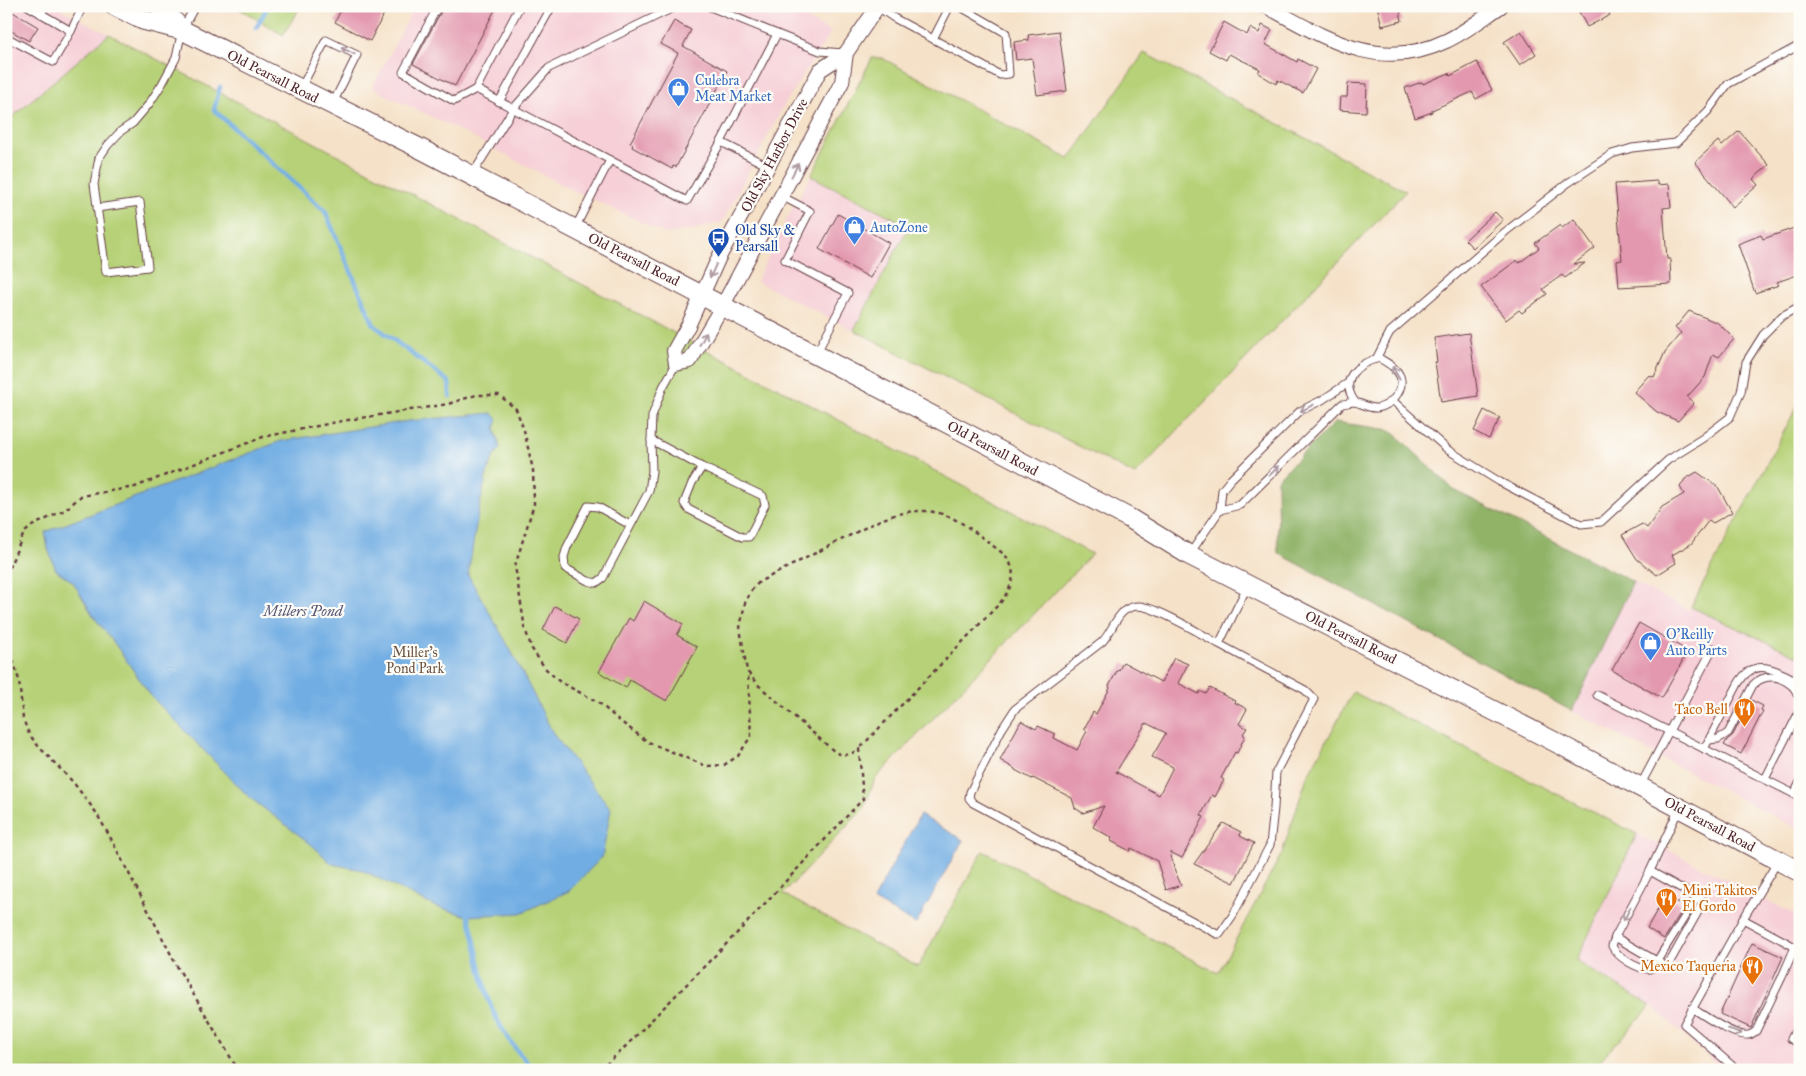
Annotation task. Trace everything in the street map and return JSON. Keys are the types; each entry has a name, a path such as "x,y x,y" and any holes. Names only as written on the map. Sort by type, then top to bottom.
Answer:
{"main road":[{"name":"Old Pearsall Road","path":"115,6 143,20 182,30 575,228 1129,518 1189,555 1640,786 1792,867"},
{"name":"Old Pearsall Road","path":"160,6 182,30"}],"street":[{"name":"Old Sky Harbor Drive","path":"846,53 842,82 723,305 690,361 676,364 674,351 719,257 820,70 846,53 878,6"},
{"path":"1266,6 1333,42 1360,50 1389,54 1417,51 1444,42 1501,6"}],"lane":[{"path":"28,6 71,31"},
{"path":"41,14 45,6"},
{"path":"6,37 53,62 83,6"},
{"path":"98,208 140,202 148,267 106,272 94,184 99,158 108,144 133,122 149,104 162,84 176,58 182,30 196,6"},
{"path":"438,6 403,72 454,101 476,89 520,6"},
{"path":"499,102 552,6"},
{"path":"471,175 513,109 549,68 671,9 681,6"},
{"path":"708,6 820,51 846,53"},
{"path":"878,6 894,18 1000,75 1009,74 1006,33 959,6"},
{"path":"933,39 950,6"},
{"path":"476,89 687,201 721,142 777,34"},
{"path":"300,90 326,40 357,55 332,105"},
{"path":"1376,359 1390,332 1505,232 1568,183 1612,154 1632,148 1676,142 1708,111 1728,84 1800,44"},
{"path":"721,142 768,166"},
{"path":"575,228 610,160"},
{"path":"781,196 810,211 785,260 848,294 816,354"},
{"path":"1392,400 1448,450 1500,482 1581,524 1601,522 1668,460 1703,438 1730,417 1741,392 1746,362 1764,335 1782,316 1800,306"},
{"path":"1189,555 1220,510 1222,490 1242,467 1300,411 1322,400 1348,382 1360,366 1376,359 1379,358 1389,364 1400,377 1401,386 1396,396 1389,403 1377,408 1355,402 1342,404 1240,505 1220,510"},
{"path":"630,525 598,507 588,506 566,547 564,557 565,568 588,581 596,583 603,578 649,491 652,470 652,416 663,387 676,364"},
{"path":"1348,382 1349,393 1355,402"},
{"path":"651,440 763,496 765,505 749,537 742,538 688,509 684,503 692,483 702,467"},
{"path":"1219,644 1248,585"},
{"path":"1139,606 1157,611 1219,644 1304,690 1314,699 1276,772 1270,844 1233,915 1220,934 1012,825 973,803 969,798 970,792 990,751 1015,709 1102,642 1109,635 1119,616 1125,610 1139,606"},
{"path":"1640,786 1713,648"},
{"path":"1704,749 1742,677 1750,670 1766,666 1800,682"},
{"path":"1709,740 1718,740 1728,733 1753,685 1765,677 1775,678 1791,685 1800,700"},
{"path":"1597,695 1797,795 1800,782"},
{"path":"1765,779 1800,710"},
{"path":"1680,808 1650,871 1615,937 1612,946 1614,950 1625,960 1644,970 1650,969 1657,961 1696,897"},
{"path":"1737,1070 1684,1024 1743,918 1792,867"},
{"path":"1615,937 1667,967 1704,901 1650,871"},
{"path":"1692,1008 1738,1033 1748,1035 1756,1031 1795,947 1743,918"},
{"path":"1800,1022 1791,1039 1800,1044"}],"path":[{"path":"6,584 9,568 24,533 32,526 64,510 81,496 135,487 264,437 342,421 448,404 476,395 499,394 516,409 524,430 534,470 534,504 515,566 525,629 532,649 545,668 560,682 598,702 648,742 706,766 724,765 738,756 751,736 748,671 740,628 746,603 751,591 759,582 878,521 898,512 917,510 936,512 962,523 1005,555 1010,562 1013,582 1000,603 859,749 850,754 842,756 835,752 757,684 748,671"},
{"path":"6,636 19,680 23,719 29,734 72,782 109,835 178,968 238,1070"},
{"path":"600,1070 725,945 863,799 859,749"}],"shaded area":[{"path":"6,6 55,6 109,34 6,122"},
{"path":"415,6 783,6 831,32 784,105 722,222 666,234 561,184 455,128 372,88"},
{"path":"811,176 910,226 854,330 756,281"},
{"path":"1633,582 1689,610 1691,607 1800,657 1800,830 1572,711"},
{"path":"1637,834 1800,917 1800,1070 1722,1070 1657,1010 1576,961"}],"green space":[{"path":"235,6 301,6 283,35"},
{"name":"Miller's Pond Park","path":"109,34 1092,554 875,779 864,808 783,894 918,967 983,851 1218,973 1282,853 1307,777 1353,692 1637,834 1576,961 1651,1006 1591,1070 6,1070 6,122"},
{"path":"1144,53 1406,191 1135,475 854,330 909,226 811,176 872,58 882,58 1069,159"},
{"path":"1800,401 1800,657 1691,607"},
{"path":"1335,422 1391,430 1454,490 1633,582 1572,711 1278,553 1277,479"}],"water":[{"name":"Millers Pond","path":"492,413 498,419 495,429 500,448 493,458 486,477 468,575 509,647 554,735 611,809 602,857 569,891 521,913 468,916 434,906 362,870 332,864 312,845 249,797 151,696 94,617 73,582 56,570 48,549 45,532 281,441 409,421"},
{"path":"920,815 963,840 916,924 873,900"}],"building":[{"path":"343,6 388,6 370,41 335,22"},
{"path":"444,6 497,6 455,86 413,64"},
{"path":"1377,6 1399,6 1402,21 1382,26"},
{"path":"1576,6 1606,6 1610,15 1587,27"},
{"path":"6,8 38,27 29,41 6,28"},
{"name":"Culebra Meat Market","path":"674,21 691,30 683,46 727,71 676,167 673,166 672,169 632,147 633,144 630,143 678,53 661,44"},
{"path":"1224,22 1247,35 1250,28 1259,33 1262,25 1272,30 1265,44 1297,62 1298,59 1316,69 1303,93 1278,80 1276,84 1258,73 1260,69 1229,54 1226,60 1209,51"},
{"path":"1059,31 1067,91 1037,95 1032,58 1016,60 1014,42 1029,40 1028,35"},
{"path":"1521,31 1536,54 1520,65 1504,42"},
{"path":"1477,62 1492,90 1476,99 1472,92 1432,110 1432,112 1415,118 1405,88 1422,82 1423,84 1449,73 1450,76"},
{"path":"1348,83 1367,84 1366,112 1339,110 1340,97 1347,97"},
{"path":"1739,131 1769,165 1753,179 1758,185 1733,207 1695,162 1718,141 1722,146"},
{"path":"1657,181 1658,185 1669,184 1671,207 1663,208 1667,259 1670,259 1671,284 1619,287 1617,261 1622,260 1615,184"},
{"path":"1495,212 1503,220 1473,248 1465,240"},
{"name":"AutoZone","path":"838,214 889,243 870,278 819,249"},
{"path":"1574,219 1595,248 1574,264 1585,263 1565,278 1562,275 1543,289 1547,294 1522,313 1519,310 1506,320 1481,287 1517,260 1519,263 1539,248 1535,243 1560,225 1562,228"},
{"path":"1800,226 1800,274 1777,282 1779,285 1755,293 1738,244 1761,235 1763,239"},
{"path":"1689,311 1718,323 1734,339 1719,357 1713,354 1705,377 1687,397 1694,403 1678,421 1657,412 1634,392 1649,375 1654,377 1665,352 1681,333 1675,328"},
{"path":"1469,333 1478,396 1441,402 1435,362 1437,362 1434,338"},
{"path":"1484,410 1500,418 1489,439 1474,431"},
{"path":"1697,472 1718,487 1732,512 1713,523 1709,520 1691,544 1672,555 1676,563 1657,575 1637,559 1622,535 1642,524 1647,528 1662,507 1684,494 1680,487 1685,479"},
{"path":"644,601 683,624 677,635 697,647 667,701 630,680 626,688 599,672 629,618 633,621"},
{"path":"555,606 579,619 567,643 543,630"},
{"name":"O'Reilly Auto Parts","path":"1639,623 1688,651 1662,698 1612,670"},
{"path":"1174,658 1188,664 1178,683 1199,694 1200,691 1206,694 1210,688 1247,709 1239,724 1247,728 1243,734 1245,736 1221,778 1224,780 1215,797 1212,795 1201,815 1204,817 1182,858 1170,852 1181,885 1166,890 1157,861 1131,848 1130,851 1111,841 1112,838 1093,827 1104,806 1083,813 1075,808 1072,798 1032,779 1000,760 1021,721 1036,729 1038,726 1055,734 1054,738 1077,750 1087,731 1084,729 1093,712 1096,714 1123,662 1161,682","holes":["1146,723 1166,733 1152,757 1173,767 1159,795 1116,772"]},
{"name":"Taco Bell","path":"1751,700 1763,706 1761,710 1763,711 1741,754 1724,745 1733,735"},
{"path":"1223,823 1241,832 1240,836 1254,843 1234,883 1194,864"},
{"name":"Mini Takitos El Gordo","path":"1665,896 1685,906 1664,939 1647,928"},
{"name":"Mexico Taqueria","path":"1752,943 1783,957 1751,1028 1720,1014"}],"waterway":[{"path":"256,28 268,6"},
{"path":"220,87 214,110 325,211 374,325 449,382 450,396"},
{"path":"467,912 485,988 494,1013 511,1043 534,1070"}],"place":[{"name":"Culebra Meat Market","path":"679,107"},
{"name":"AutoZone","path":"854,246"},
{"name":"Old Sky & Pearsall","path":"719,257"},
{"name":"O'Reilly Auto Parts","path":"1650,661"},
{"name":"Taco Bell","path":"1744,728"},
{"name":"Mini Takitos El Gordo","path":"1666,917"},
{"name":"Mexico Taqueria","path":"1752,985"}]}
